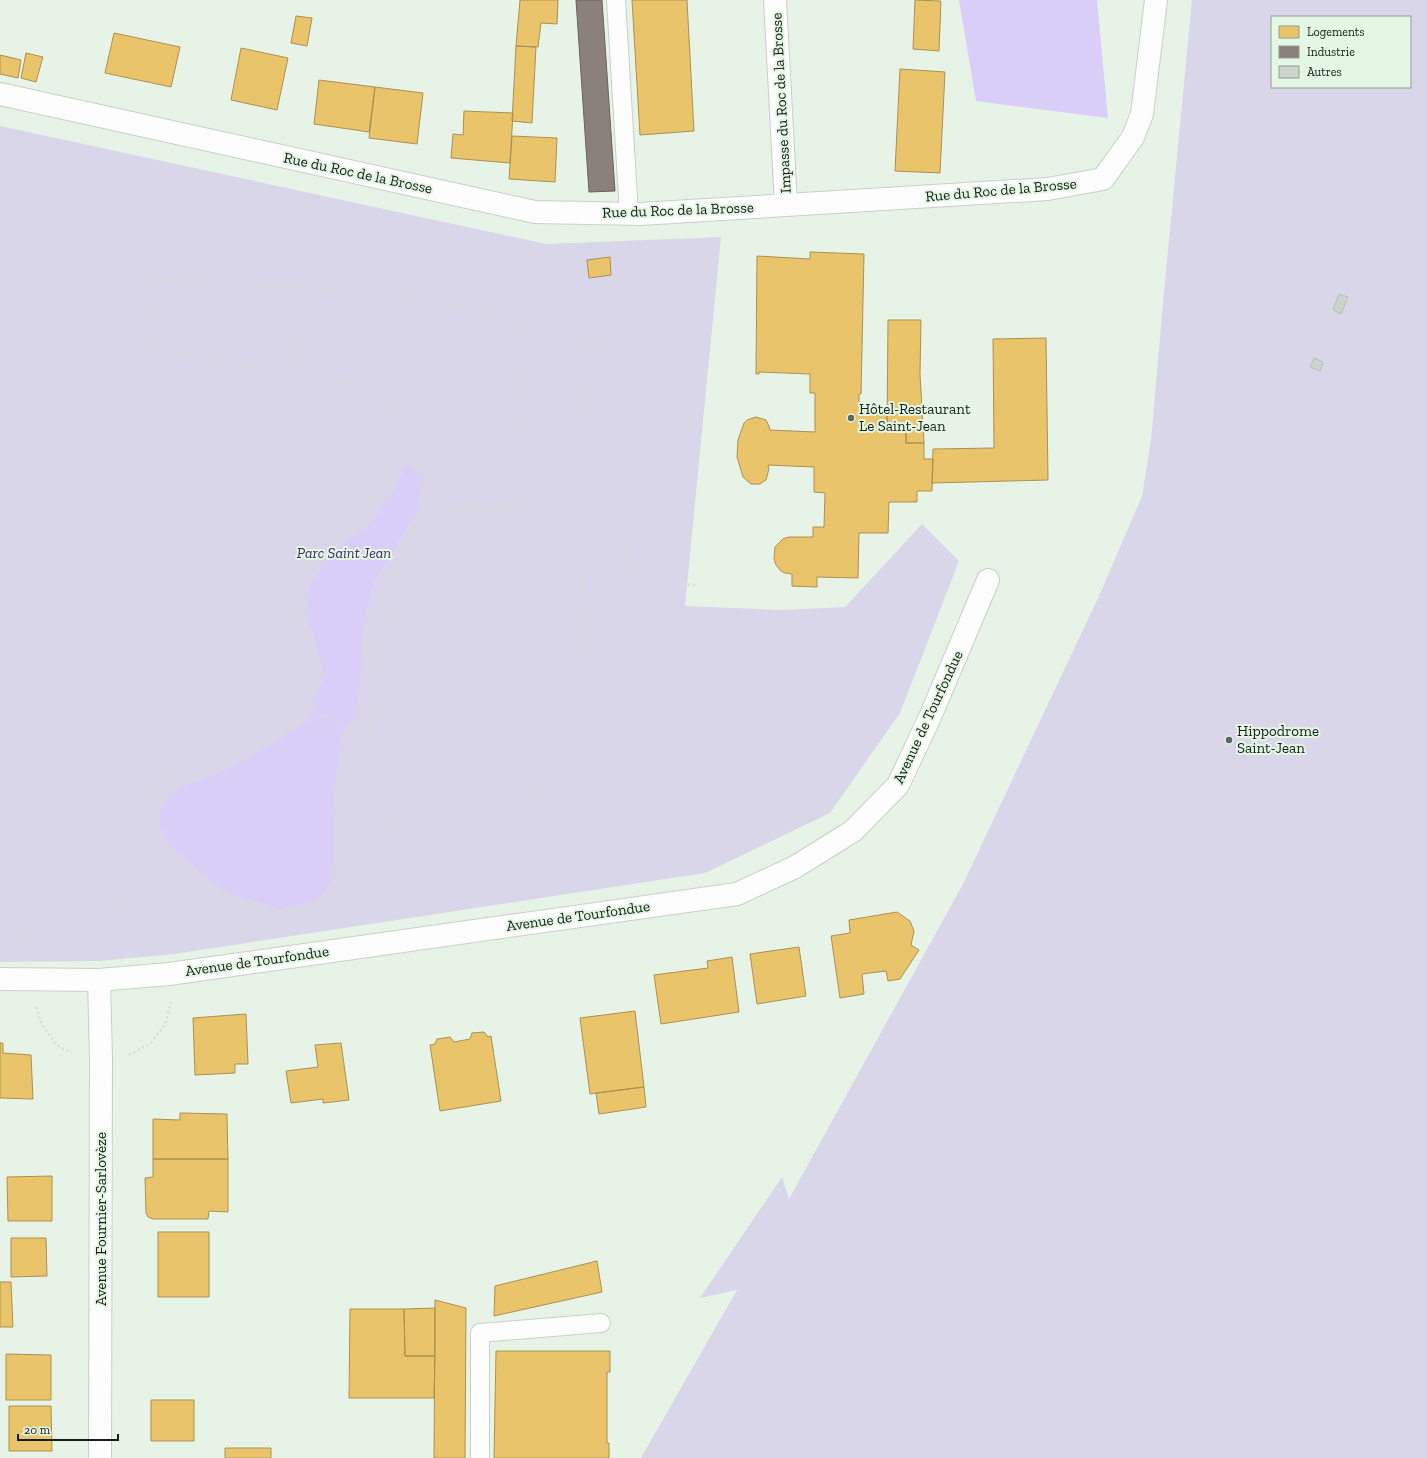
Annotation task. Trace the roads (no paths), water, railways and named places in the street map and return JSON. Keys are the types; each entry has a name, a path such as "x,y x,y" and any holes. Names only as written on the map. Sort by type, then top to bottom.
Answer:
{"street":[{"name":"Impasse du Roc de la Brosse","path":"775,0 786,205"},
{"name":"Rue du Roc de la Brosse","path":"0,94 535,212 640,214 1048,189 1103,179 1133,137 1142,114 1156,0"},
{"name":"Avenue de Tourfondue","path":"0,979 99,980 169,974 737,894 795,867 853,832 898,785 930,717 988,580"},
{"name":"Avenue Fournier-Sarlovèze","path":"99,980 101,1058 100,1458"}],"lane":[{"path":"616,0 629,214"},
{"path":"480,1458 480,1333 601,1323"}],"place":[{"name":"Hôtel-Restaurant Le Saint-Jean","path":"851,418"},
{"name":"Hippodrome Saint-Jean","path":"1229,740"}],"park label":[{"name":"Parc Saint Jean","path":"344,553"}]}
